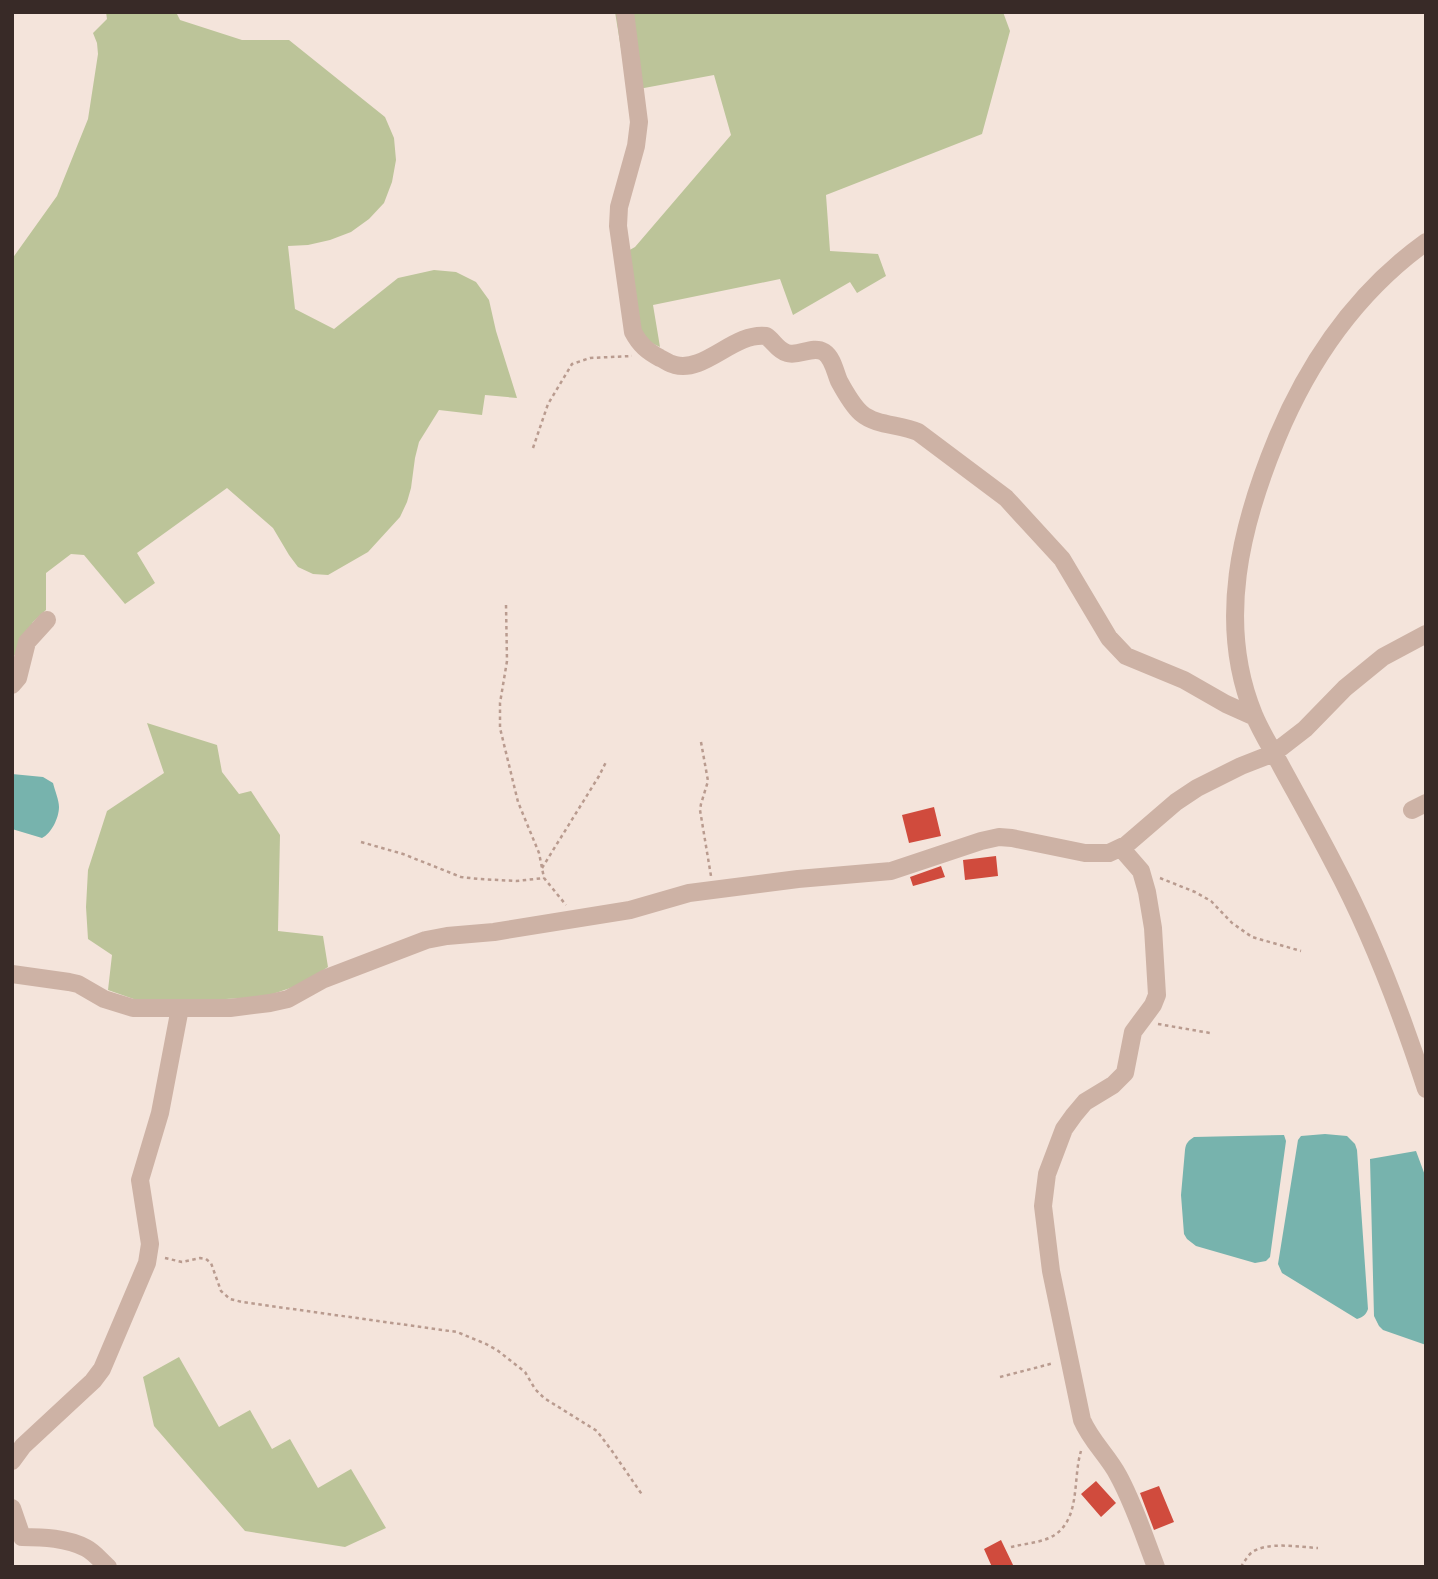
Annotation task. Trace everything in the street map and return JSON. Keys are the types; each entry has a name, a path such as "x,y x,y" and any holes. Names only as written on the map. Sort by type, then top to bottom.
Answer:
{"street":[{"path":"625,12 639,122 636,146 619,207 618,238 633,332 639,343 656,356 678,366 696,363 731,345 760,335 766,336 778,349 789,354 814,350 825,353 851,400 863,414 873,420 918,432 1006,498 1062,559 1108,638 1126,656 1184,680 1255,717"},
{"path":"1426,242 1375,285 1353,309 1331,339 1294,402 1264,469 1248,519 1240,554 1235,607 1242,678 1255,717 1351,897 1403,1023 1426,1089"},
{"path":"12,685 19,678 27,642 47,620"},
{"path":"12,974 78,984 104,999 133,1008 230,1008 288,999 324,979 426,940 630,910 671,897 714,890 891,871 981,841 1012,838 1085,853 1109,853 1121,848 1197,788 1274,753 1305,729 1345,688 1383,657 1426,634"},
{"path":"1121,848 1140,871 1147,892 1153,928 1157,995 1133,1032 1125,1073 1114,1085 1085,1102 1064,1129 1047,1174 1043,1206 1051,1271 1082,1420 1117,1472 1156,1567"},
{"path":"12,1461 23,1446 93,1381 102,1369 147,1263 150,1244 140,1180 160,1113 180,1008"},
{"path":"12,1508 22,1536 70,1542 87,1549 108,1567"}],"path":[{"path":"533,449 548,404 572,364 590,358 656,356"},
{"path":"506,605 507,661 500,703 500,728 518,802 539,853 544,878 578,919"},
{"path":"701,742 708,780 700,810 714,890"},
{"path":"542,868 606,762"},
{"path":"361,842 403,854 461,877 516,881 544,878"},
{"path":"1140,871 1211,901 1232,923 1252,937 1301,951"},
{"path":"1141,1021 1210,1032"},
{"path":"150,1244 165,1258 176,1262 206,1259 211,1262 220,1292 230,1299 254,1305 457,1332 486,1343 525,1372 544,1398 597,1432 643,1496"},
{"path":"1000,1377 1070,1359"},
{"path":"1011,1547 1048,1538 1068,1523 1073,1511 1077,1464 1090,1435"},
{"path":"1241,1567 1249,1555 1259,1549 1272,1546 1318,1548"}],"green space":[{"path":"106,12 176,12 180,20 242,40 289,40 385,117 394,138 396,160 384,203 369,219 351,232 308,245 288,246 295,309 334,329 398,278 434,270 456,272 476,282 489,300 517,398 485,395 482,415 439,410 419,442 411,488 400,517 368,552 328,575 313,574 298,567 273,528 227,488 137,553 155,583 125,604 84,555 71,554 46,573 46,610 33,622 12,660 12,259 57,196 88,119 98,54 93,33 107,19"},
{"path":"615,12 1003,12 1010,31 982,134 826,195 830,251 878,254 886,276 857,293 850,282 793,315 780,279 653,305 660,347 645,340 636,320 626,252 635,247 731,135 714,75 628,91"},
{"path":"147,723 217,745 222,772 239,794 251,791 280,835 278,931 323,936 328,967 302,984 264,997 145,1003 108,990 112,955 88,939 88,870 107,811 164,773"},
{"path":"179,1357 219,1427 250,1410 272,1449 290,1439 318,1488 351,1469 386,1528 345,1547 245,1531 154,1426 143,1377"}],"water":[{"path":"12,774 43,777 53,783 59,811 51,829 42,838 12,829"},
{"path":"1284,1135 1286,1141 1270,1257 1266,1261 1255,1263 1196,1246 1187,1239 1184,1234 1181,1195 1185,1150 1189,1141 1194,1137"},
{"path":"1301,1136 1347,1136 1357,1150 1368,1309 1364,1316 1357,1319 1282,1273 1278,1264 1298,1140"},
{"path":"1416,1151 1426,1178 1426,1345 1383,1330 1374,1316 1370,1159"}],"building":[{"path":"934,807 941,836 909,843 902,815"},
{"path":"996,856 998,876 965,880 963,860"},
{"path":"941,866 945,877 913,886 910,877"},
{"path":"1096,1481 1116,1503 1101,1517 1081,1494"},
{"path":"1159,1486 1174,1522 1154,1530 1140,1493"},
{"path":"1001,1540 1014,1567 992,1567 984,1549"}]}
